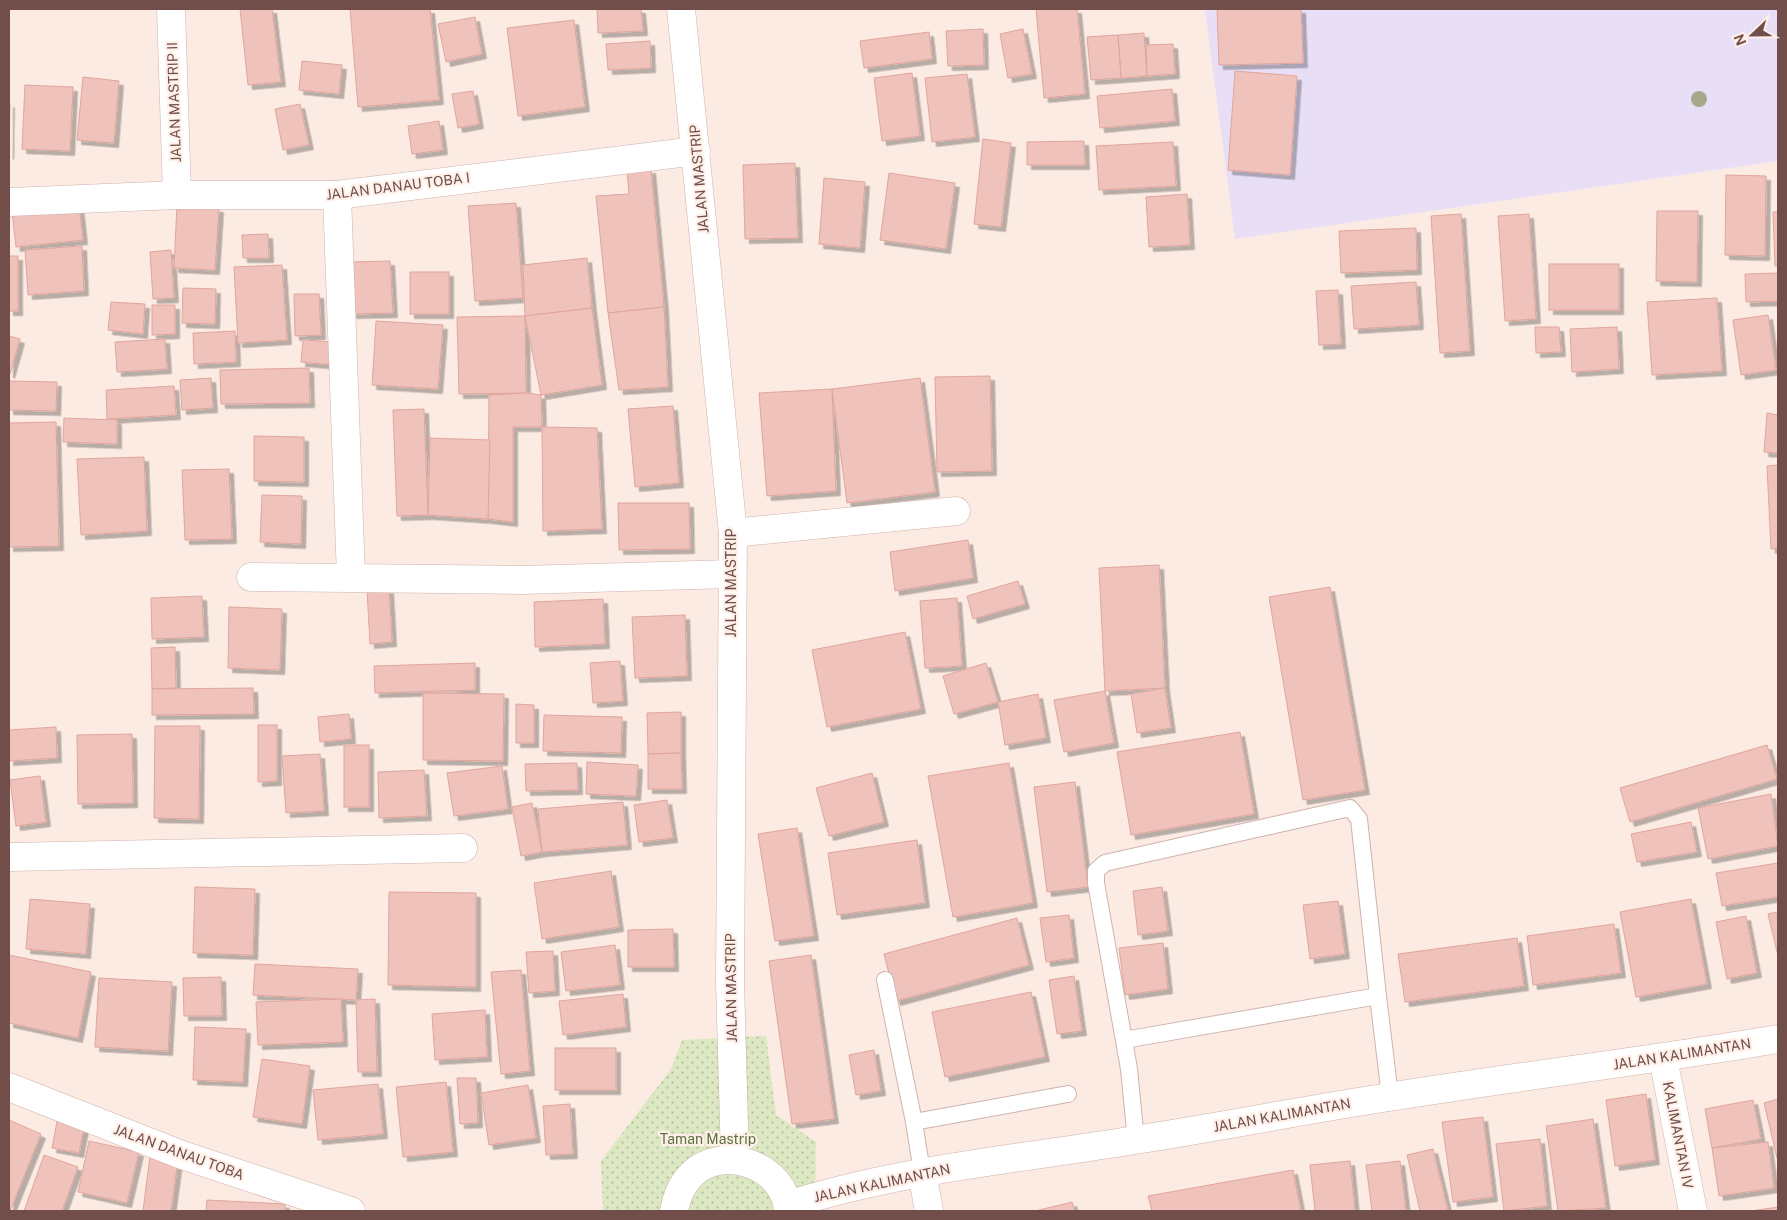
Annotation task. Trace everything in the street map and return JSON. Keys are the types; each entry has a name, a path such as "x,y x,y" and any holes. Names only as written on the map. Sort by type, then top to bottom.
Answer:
{"main road":[{"name":"JALAN MASTRIP II","path":"171,9 177,195"},
{"name":"JALAN MASTRIP","path":"681,9 733,533 731,574 730,983 735,1159"},
{"name":"JALAN DANAU TOBA I","path":"9,202 177,195 337,195 696,150"},
{"path":"337,195 351,577"},
{"path":"733,533 956,511"},
{"path":"251,578 351,577 522,580 731,574"},
{"path":"9,857 463,848"},
{"name":"JALAN KALIMANTAN","path":"788,1208 829,1192 922,1172 1136,1140 1390,1096 1663,1058 1778,1039"},
{"name":"KALIMANTAN IV","path":"1663,1058 1693,1211"},
{"name":"JALAN DANAU TOBA","path":"9,1087 182,1155 351,1211"},
{"path":"674,1211 679,1191 693,1173 712,1162 735,1159 759,1167 777,1182 788,1208"},
{"path":"922,1172 929,1211"}],"lane":[{"path":"1136,1140 1124,1040 1096,882 1099,868 1110,861 1350,808 1359,819 1390,1096"},
{"path":"885,980 914,1122 922,1172"},
{"path":"1124,1040 1378,996"},
{"path":"914,1122 1068,1094"}],"shaded area":[{"path":"1205,9 1778,9 1778,161 1235,239"}],"green space":[{"name":"Taman Mastrip","path":"766,1036 776,1115 816,1142 815,1211 603,1211 601,1161 671,1069 682,1040"}],"building":[{"path":"240,9 272,9 281,82 248,85"},
{"path":"350,9 430,9 439,100 358,107"},
{"path":"597,9 641,9 643,31 598,33"},
{"path":"1036,9 1077,9 1085,94 1044,98"},
{"path":"1217,9 1301,9 1303,63 1219,65"},
{"path":"475,17 482,54 446,62 438,24"},
{"path":"574,20 585,107 518,116 507,28"},
{"path":"983,29 984,65 948,66 946,31"},
{"path":"1023,29 1032,74 1008,78 1000,34"},
{"path":"929,32 932,59 864,68 860,41"},
{"path":"1144,33 1147,76 1121,78 1118,35"},
{"path":"1118,35 1121,78 1091,80 1087,37"},
{"path":"650,41 651,68 608,70 606,44"},
{"path":"1173,44 1175,74 1147,76 1146,45"},
{"path":"302,61 342,65 339,94 299,90"},
{"path":"1235,71 1297,76 1290,175 1228,170"},
{"path":"912,73 920,136 882,141 874,78"},
{"path":"967,74 975,137 932,142 925,78"},
{"path":"83,77 119,81 114,143 77,140"},
{"path":"25,85 73,87 70,151 22,149"},
{"path":"1172,89 1175,121 1100,128 1097,96"},
{"path":"473,91 479,124 458,128 452,94"},
{"path":"9,103 10,103 9,155"},
{"path":"300,104 309,145 283,150 275,109"},
{"path":"439,121 443,150 412,154 408,126"},
{"path":"983,139 1011,143 1001,227 974,224"},
{"path":"1084,141 1085,165 1027,165 1027,142"},
{"path":"1173,142 1176,186 1099,190 1096,146"},
{"path":"795,163 798,238 745,239 743,165"},
{"path":"651,169 664,307 608,313 596,196 629,194 627,171"},
{"path":"889,173 955,183 946,249 880,240"},
{"path":"1726,175 1766,176 1765,256 1725,255"},
{"path":"824,178 865,182 860,248 819,244"},
{"path":"1187,194 1190,245 1149,247 1146,197"},
{"path":"516,203 523,298 475,301 468,206"},
{"path":"79,204 83,240 16,247 12,211"},
{"path":"177,205 219,208 215,270 174,268"},
{"path":"1657,211 1698,211 1697,282 1656,281"},
{"path":"1773,212 1778,212 1778,266 1775,266"},
{"path":"1461,214 1470,351 1440,353 1431,216"},
{"path":"1529,214 1536,319 1505,321 1498,216"},
{"path":"1416,228 1417,270 1341,273 1339,231"},
{"path":"268,234 269,258 243,258 242,235"},
{"path":"82,246 84,291 28,295 25,250"},
{"path":"171,250 174,298 153,299 150,252"},
{"path":"9,256 18,256 18,311 9,311"},
{"path":"587,258 592,308 525,316 523,265"},
{"path":"390,261 393,313 352,314 351,262"},
{"path":"1549,264 1619,264 1619,310 1549,310"},
{"path":"282,265 287,340 238,343 234,267"},
{"path":"410,272 449,272 449,314 410,314"},
{"path":"1778,273 1778,301 1746,302 1745,274"},
{"path":"1416,282 1419,325 1354,329 1351,286"},
{"path":"183,288 216,289 215,324 182,323"},
{"path":"1338,290 1341,344 1319,345 1316,291"},
{"path":"294,294 319,294 321,335 295,336"},
{"path":"1717,298 1722,371 1652,375 1647,302"},
{"path":"111,302 145,304 143,334 108,330"},
{"path":"152,305 175,305 175,334 152,335"},
{"path":"664,307 668,387 619,390 608,313"},
{"path":"592,308 602,385 541,395 525,316"},
{"path":"1768,315 1776,370 1741,375 1733,320"},
{"path":"525,316 526,393 459,394 457,317"},
{"path":"376,321 443,325 438,389 372,385"},
{"path":"1535,327 1559,327 1561,352 1536,353"},
{"path":"1617,327 1619,369 1572,372 1570,329"},
{"path":"235,331 236,362 194,364 193,333"},
{"path":"9,336 20,339 10,374 9,373"},
{"path":"165,339 167,369 117,372 115,342"},
{"path":"303,340 335,342 334,365 301,362"},
{"path":"309,368 310,403 221,404 220,370"},
{"path":"990,376 992,471 937,472 935,377"},
{"path":"211,378 213,408 182,410 180,380"},
{"path":"920,378 935,492 847,503 832,389"},
{"path":"9,381 57,382 56,411 9,410"},
{"path":"174,386 176,415 107,419 106,390"},
{"path":"832,389 836,491 767,496 759,393"},
{"path":"526,393 541,395 542,427 513,427 513,522 488,519 489,395"},
{"path":"673,406 679,483 635,487 628,409"},
{"path":"424,409 428,515 397,516 393,410"},
{"path":"1767,413 1778,415 1778,453 1764,452"},
{"path":"64,418 117,420 117,444 63,442"},
{"path":"56,422 59,546 9,547 9,423"},
{"path":"542,427 597,428 602,529 543,531"},
{"path":"254,436 304,437 304,482 254,481"},
{"path":"430,438 490,440 488,519 428,515"},
{"path":"144,457 147,531 81,535 77,459"},
{"path":"1778,465 1778,548 1771,549 1767,466"},
{"path":"229,469 232,539 185,540 182,470"},
{"path":"262,495 302,496 301,544 260,542"},
{"path":"618,503 689,503 690,549 619,550"},
{"path":"968,540 973,578 895,591 890,552"},
{"path":"1159,565 1165,688 1105,691 1099,568"},
{"path":"1018,581 1025,604 973,619 967,596"},
{"path":"1330,587 1365,790 1303,800 1269,597"},
{"path":"389,589 392,642 370,644 367,590"},
{"path":"202,596 204,637 152,639 151,598"},
{"path":"957,598 962,666 925,668 920,601"},
{"path":"603,599 605,644 535,647 534,602"},
{"path":"229,607 282,609 280,670 228,668"},
{"path":"685,615 687,676 635,678 632,617"},
{"path":"905,632 921,709 827,727 812,650"},
{"path":"175,647 176,688 152,689 151,648"},
{"path":"620,661 623,701 593,703 590,663"},
{"path":"475,663 475,690 375,693 374,666"},
{"path":"986,663 998,702 954,714 943,676"},
{"path":"253,688 254,714 152,715 152,689"},
{"path":"1165,688 1171,728 1137,733 1131,694"},
{"path":"1105,691 1114,743 1064,752 1054,700"},
{"path":"423,693 504,694 503,761 423,760"},
{"path":"1038,694 1046,738 1005,745 998,702"},
{"path":"516,704 534,705 534,743 516,743"},
{"path":"681,712 681,753 648,754 647,713"},
{"path":"349,714 351,739 320,742 318,717"},
{"path":"544,715 622,717 621,753 543,751"},
{"path":"258,725 277,725 277,781 258,782"},
{"path":"155,726 200,726 199,819 154,818"},
{"path":"56,727 57,758 9,761 9,730"},
{"path":"1240,732 1254,814 1131,835 1117,752"},
{"path":"132,734 133,803 78,804 77,735"},
{"path":"344,745 369,745 369,807 344,807"},
{"path":"1767,745 1777,779 1630,822 1620,788"},
{"path":"681,753 682,789 648,789 648,754"},
{"path":"320,754 324,811 286,813 282,756"},
{"path":"587,762 638,765 636,796 586,794"},
{"path":"577,763 578,790 526,791 525,764"},
{"path":"1009,763 1033,903 953,917 928,776"},
{"path":"502,766 508,809 454,816 447,773"},
{"path":"424,770 427,816 379,818 378,772"},
{"path":"872,773 884,822 829,836 816,788"},
{"path":"40,776 46,822 16,826 10,780"},
{"path":"1075,782 1088,887 1047,892 1034,787"},
{"path":"1771,794 1778,846 1708,859 1698,808"},
{"path":"667,800 673,838 639,842 634,805"},
{"path":"623,802 627,845 542,852 538,809"},
{"path":"532,803 542,852 521,856 512,807"},
{"path":"1691,822 1697,852 1637,862 1631,834"},
{"path":"797,828 814,936 775,941 758,834"},
{"path":"917,840 925,903 837,915 828,853"},
{"path":"1778,863 1778,897 1722,906 1716,873"},
{"path":"611,871 619,927 542,939 534,883"},
{"path":"195,887 255,889 253,955 193,953"},
{"path":"1162,887 1168,931 1138,935 1133,891"},
{"path":"389,892 476,893 476,987 388,985"},
{"path":"30,899 90,904 86,954 26,949"},
{"path":"1691,899 1707,984 1636,997 1620,912"},
{"path":"1338,901 1345,954 1310,959 1303,905"},
{"path":"1778,912 1778,956 1768,914"},
{"path":"1069,915 1074,958 1046,962 1040,918"},
{"path":"1746,916 1757,973 1727,979 1716,922"},
{"path":"1017,918 1029,965 896,1001 884,954"},
{"path":"1614,924 1621,973 1533,985 1527,936"},
{"path":"673,929 674,967 628,967 628,930"},
{"path":"1517,938 1524,986 1405,1002 1398,954"},
{"path":"1163,943 1168,989 1125,995 1119,948"},
{"path":"615,945 620,985 566,991 561,952"},
{"path":"553,951 555,991 529,993 526,952"},
{"path":"9,955 91,972 78,1038 9,1023"},
{"path":"811,955 834,1119 792,1124 769,961"},
{"path":"255,964 358,969 356,1000 253,995"},
{"path":"521,970 530,1071 501,1074 491,972"},
{"path":"1074,976 1082,1031 1057,1034 1049,980"},
{"path":"221,977 222,1016 184,1016 183,978"},
{"path":"99,978 172,982 168,1051 95,1047"},
{"path":"1031,992 1045,1057 945,1077 932,1012"},
{"path":"623,994 626,1027 563,1035 559,1001"},
{"path":"341,999 343,1042 258,1045 256,1002"},
{"path":"375,999 377,1072 358,1072 356,1000"},
{"path":"485,1010 487,1057 435,1060 432,1014"},
{"path":"195,1027 246,1029 243,1082 193,1080"},
{"path":"555,1048 616,1048 616,1090 555,1090"},
{"path":"874,1050 881,1091 856,1095 849,1055"},
{"path":"262,1059 310,1066 302,1124 253,1117"},
{"path":"457,1078 476,1078 478,1123 460,1124"},
{"path":"446,1082 453,1152 403,1157 396,1087"},
{"path":"378,1084 383,1134 318,1140 313,1090"},
{"path":"528,1085 536,1138 489,1145 481,1093"},
{"path":"1646,1094 1655,1160 1615,1166 1606,1100"},
{"path":"1778,1099 1778,1157 1777,1158 1764,1103"},
{"path":"1753,1100 1761,1139 1712,1148 1705,1109"},
{"path":"570,1104 573,1154 546,1155 543,1106"},
{"path":"58,1116 85,1122 79,1153 52,1148"},
{"path":"1483,1117 1493,1197 1453,1202 1442,1122"},
{"path":"1593,1119 1606,1208 1558,1211 1546,1126"},
{"path":"9,1120 41,1134 10,1211 9,1210"},
{"path":"1540,1139 1547,1206 1504,1211 1496,1144"},
{"path":"89,1141 139,1152 127,1203 78,1192"},
{"path":"1768,1142 1774,1188 1719,1196 1712,1148"},
{"path":"1433,1149 1448,1211 1420,1211 1407,1155"},
{"path":"44,1155 78,1167 62,1211 24,1211"},
{"path":"150,1156 178,1160 171,1211 143,1211"},
{"path":"1350,1161 1355,1211 1315,1211 1310,1165"},
{"path":"1400,1161 1406,1211 1372,1211 1366,1165"},
{"path":"1293,1170 1301,1211 1152,1211 1148,1196"},
{"path":"207,1200 285,1204 285,1211 206,1211"},
{"path":"1072,1202 1075,1211 1035,1211"},
{"path":"1778,1207 1778,1211 1751,1211"}]}
